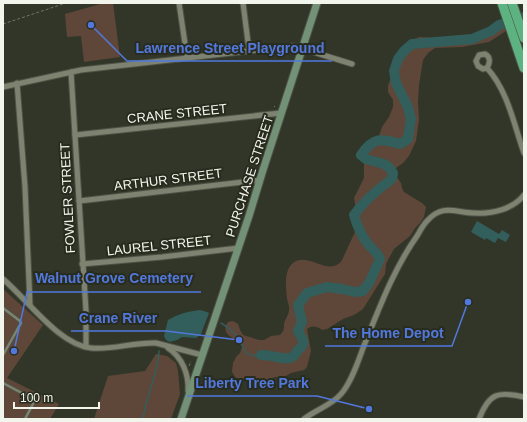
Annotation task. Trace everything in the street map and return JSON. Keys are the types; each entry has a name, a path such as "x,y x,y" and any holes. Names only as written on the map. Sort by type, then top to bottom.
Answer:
{"highway":[{"path":"502,3 524,68"},
{"path":"513,6 523,36"}],"street":[{"path":"179,3 187,58"},
{"path":"243,3 248,50"},
{"name":"PURCHASE STREET","path":"180,419 239,248 317,3"},
{"path":"3,87 81,70 294,46 352,64"},
{"path":"487,68 496,78 504,95 524,153"},
{"name":"FOWLER STREET","path":"71,72 86,311 86,347"},
{"path":"17,84 25,187 30,305"},
{"name":"CRANE STREET","path":"75,136 281,113"},
{"name":"ARTHUR STREET","path":"78,201 260,180"},
{"path":"304,419 337,399 344,391 394,274 410,245 427,220 441,211 448,209 474,214 505,209 518,202 524,195"},
{"name":"LAUREL STREET","path":"82,264 162,258 239,248"},
{"path":"3,279 49,324 66,338 79,346 105,348 148,343 164,345 202,356"},
{"path":"164,345 178,356 186,371 188,380 187,399"},
{"path":"479,419 483,407 488,400 493,397 507,393 524,397"}],"lane":[{"path":"3,309 20,322 20,326 3,356"},
{"path":"3,383 33,399 34,402 25,419"}],"path":[{"path":"3,24 66,3"}],"shaded area":[{"path":"104,3 113,3 120,57 84,62 81,36 67,37 65,14"},
{"path":"518,16 524,16 524,24 509,29 489,42 462,47 435,48 428,53 423,60 419,85 419,120 416,141 409,156 396,168 394,173 401,183 404,192 426,207 424,217 410,236 394,249 386,264 385,274 363,309 327,329 322,330 314,326 307,329 311,351 307,367 304,370 291,373 282,378 275,377 268,380 236,378 232,372 233,363 242,347 226,332 225,329 228,322 233,321 238,324 243,335 259,340 280,335 284,330 289,312 286,281 287,272 291,265 297,261 303,260 331,266 337,265 342,260 355,232 353,216 356,209 354,198 364,178 364,157 366,151 374,146 393,107 393,100 388,92 388,86 394,61 399,51 409,42 419,37 452,39 472,36 488,30 493,25 509,21"},
{"path":"3,289 43,325 7,378 59,404 50,419 3,419"},
{"path":"156,354 167,356 176,363 178,371 180,394 171,419 94,419 108,376 145,371"}],"water":[{"path":"477,221 499,234 502,230 510,235 506,242 498,238 495,243 486,238 485,240 471,232"},
{"path":"200,310 209,313 201,334 196,338 182,337 170,342 166,340 164,336 168,320 184,313"}],"waterway":[{"path":"261,355 290,358 294,356 303,345 303,341 298,331 302,322 298,305 307,293 327,287 355,292 363,291 369,283 380,259 363,237 354,215 362,205 392,179 393,173 390,168 384,164 366,159 361,155 365,149 378,140 400,144 408,139 411,119 408,107 396,83 394,71 398,59 404,51 412,44 472,39 491,31 499,25 524,17"},
{"path":"221,323 236,335 246,353 253,356 261,355"},
{"path":"143,419 159,351"}],"place":[{"name":"Lawrence Street Playground","path":"91,25"},
{"name":"The Home Depot","path":"468,302"},
{"name":"Crane River","path":"239,340"},
{"name":"Walnut Grove Cemetery","path":"14,351"},
{"name":"Liberty Tree Park","path":"369,409"}]}
